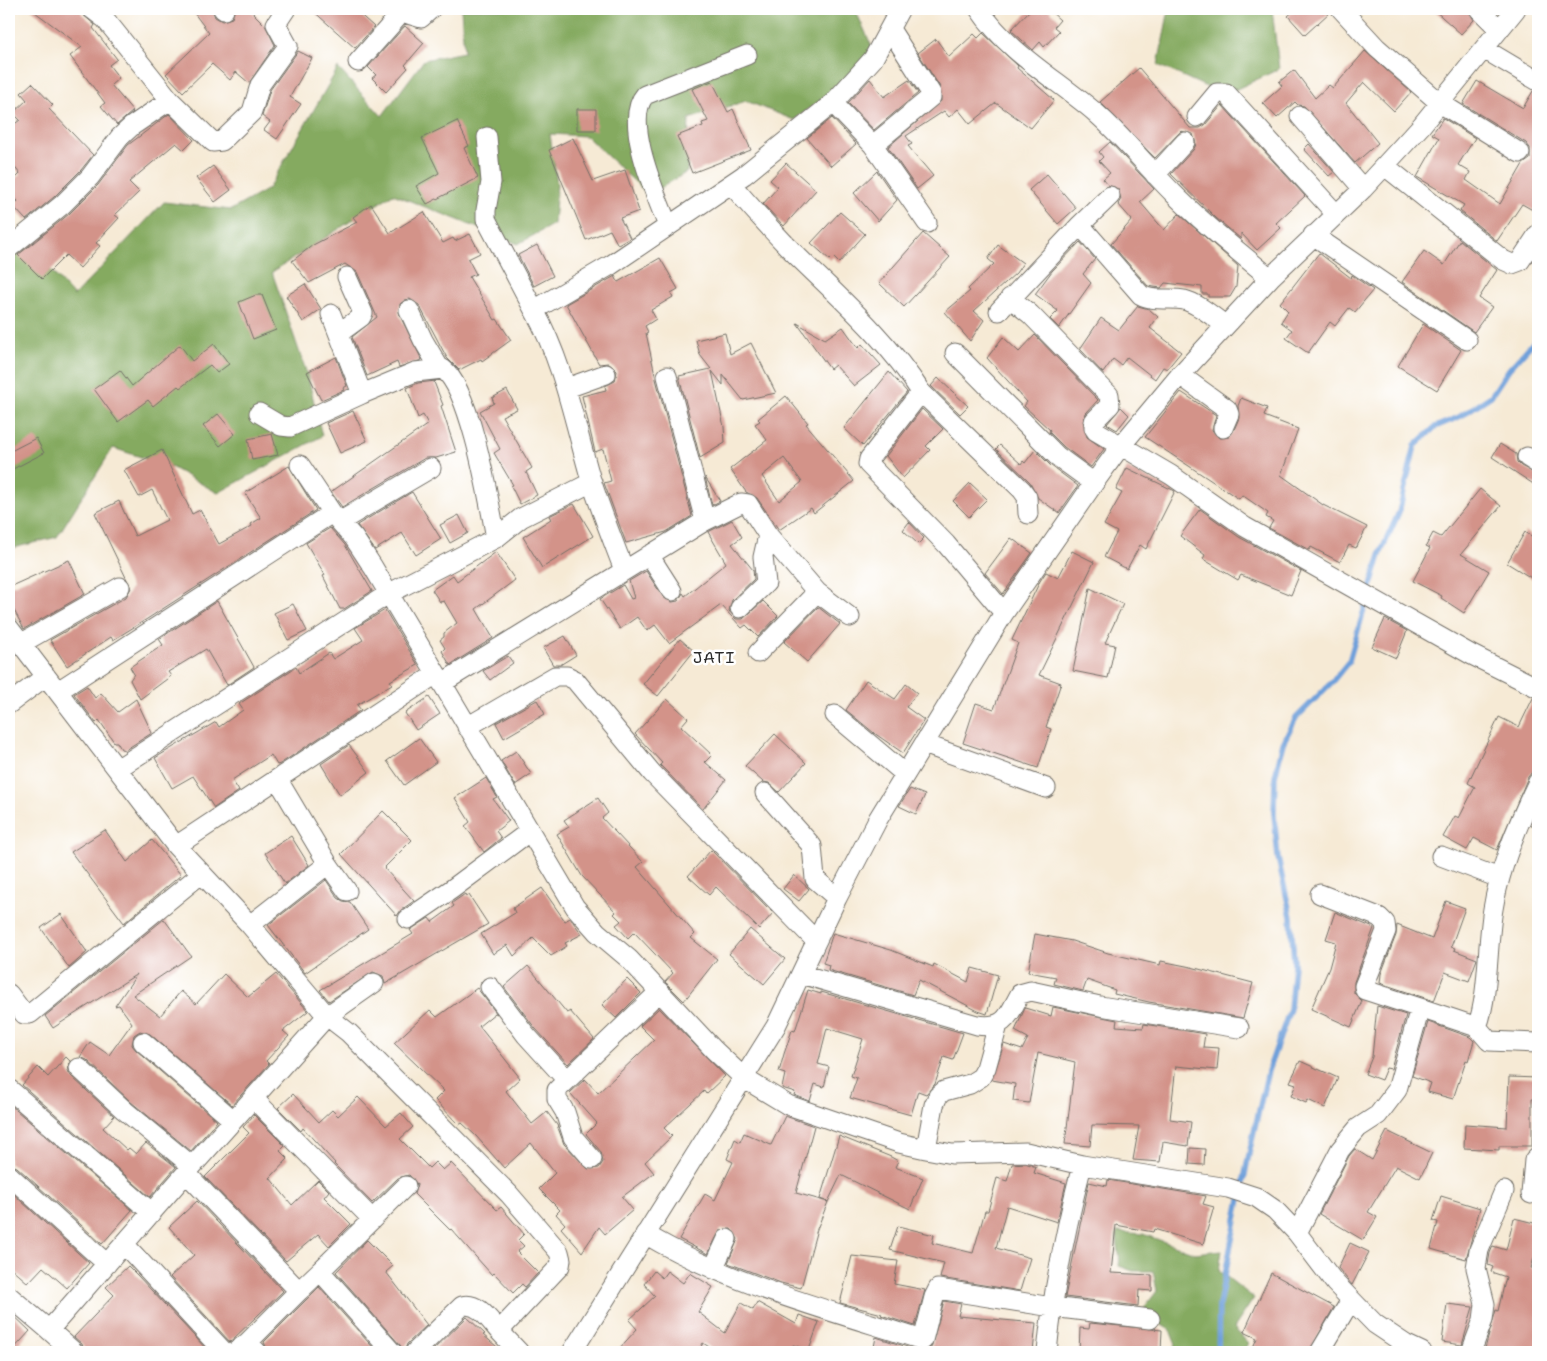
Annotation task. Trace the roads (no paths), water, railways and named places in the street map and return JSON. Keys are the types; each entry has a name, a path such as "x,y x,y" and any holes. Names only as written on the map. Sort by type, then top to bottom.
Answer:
{"street":[{"path":"92,9 106,19 170,100 213,142 222,141 252,112 260,85 288,46 276,24 286,9"},
{"path":"358,62 405,9 411,15 421,18 431,9"},
{"path":"534,310 611,265 731,184 834,103 873,59 900,9"},
{"path":"978,9 1006,42 1098,114 1155,175 1209,227 1270,278"},
{"path":"1341,9 1377,48 1440,104 1520,153"},
{"path":"1479,9 1499,29"},
{"path":"572,1352 776,1026 837,898 878,819 905,774 1004,613 1094,483 1120,447 1180,375 1270,278 1385,166 1440,104 1516,9"},
{"path":"873,145 931,97 931,93 890,29"},
{"path":"1484,48 1538,81"},
{"path":"668,226 648,177 641,145 637,111 639,101 645,95 747,55"},
{"path":"1197,117 1217,94 1226,92 1336,214"},
{"path":"9,248 62,205 90,176 120,137 132,126 170,100"},
{"path":"834,103 873,145 927,223"},
{"path":"1300,116 1363,189"},
{"path":"487,137 491,164 491,182 486,210 488,227 548,336 568,388 592,482 624,570"},
{"path":"1155,175 1185,142"},
{"path":"1385,166 1503,260 1512,264 1520,261 1538,234"},
{"path":"731,184 786,245 885,345 910,375 921,392 1022,490 1027,497 1028,514"},
{"path":"1110,196 1005,304 1030,314 1109,394 1110,405 1094,421 1094,428 1120,447 1171,475 1245,527 1472,655 1538,688"},
{"path":"1080,225 1142,295 1147,298 1183,300 1194,304 1225,325"},
{"path":"1313,235 1468,340"},
{"path":"339,333 361,317 363,313 347,277"},
{"path":"409,310 423,340 440,369 449,374 467,412 478,448 496,538"},
{"path":"331,314 362,394"},
{"path":"955,353 1057,456 1094,483"},
{"path":"259,413 281,426 290,427 415,372 440,369"},
{"path":"568,388 606,374"},
{"path":"1180,375 1228,409 1229,414 1223,428"},
{"path":"667,376 705,521"},
{"path":"921,392 869,459 868,464 946,544 1004,613"},
{"path":"300,465 336,517 354,538 575,907 597,932 629,959 714,1050 744,1079 788,1105 890,1140 926,1150 952,1154 1026,1152 1082,1165 1228,1188 1256,1197 1275,1210 1297,1233 1351,1300 1375,1324 1422,1352"},
{"path":"58,691 336,517 431,468"},
{"path":"116,769 388,594 496,538 521,518 592,482"},
{"path":"176,846 439,679 705,521 740,503 746,503 768,535 817,592 850,617"},
{"path":"740,608 766,583 763,557 768,535"},
{"path":"649,555 672,591"},
{"path":"22,643 120,587"},
{"path":"758,653 817,592"},
{"path":"9,628 176,846 250,925 327,1016 349,1033 509,1194 559,1252 562,1260 560,1266 499,1332"},
{"path":"9,704 46,676"},
{"path":"467,727 555,676 567,676 575,680 652,773 816,940"},
{"path":"835,715 905,774"},
{"path":"924,744 1046,788"},
{"path":"278,780 328,864 347,891"},
{"path":"1477,1027 1482,1015 1487,950 1499,878 1538,782"},
{"path":"765,793 812,846 816,879 837,898"},
{"path":"408,919 452,889 530,830"},
{"path":"1441,856 1499,878"},
{"path":"250,925 328,864"},
{"path":"9,994 24,1014 30,1014 201,874"},
{"path":"1320,894 1379,917 1385,923 1386,931 1364,986 1366,990 1477,1027 1489,1041 1538,1043"},
{"path":"801,974 977,1025 998,1025"},
{"path":"49,1330 327,1016 374,983"},
{"path":"490,987 526,1034 566,1079"},
{"path":"592,1159 573,1136 565,1112 557,1099 557,1090 566,1079 660,991"},
{"path":"926,1150 934,1105 938,1096 944,1091 970,1084 981,1077 986,1068 998,1025 1007,1018 1020,994 1031,991 1100,1006 1239,1028"},
{"path":"1297,1233 1340,1150 1358,1128 1378,1115 1397,1090 1420,1008"},
{"path":"143,1042 234,1120"},
{"path":"79,1068 189,1170 299,1291"},
{"path":"9,1088 152,1213"},
{"path":"253,1098 372,1219"},
{"path":"1531,1194 1534,1160 1538,1156"},
{"path":"1047,1352 1064,1233 1082,1165"},
{"path":"9,1176 107,1264"},
{"path":"247,1349 299,1291 406,1186"},
{"path":"1471,1352 1483,1320 1485,1304 1476,1268 1479,1250 1504,1191"},
{"path":"645,1234 712,1269 922,1346 934,1297 938,1289 1052,1307 1150,1318"},
{"path":"712,1269 727,1239"},
{"path":"125,1245 224,1352"},
{"path":"320,1271 392,1352"},
{"path":"9,1296 74,1352"},
{"path":"1320,1352 1351,1300"},
{"path":"415,1352 466,1304 477,1308 519,1352"}],"waterway":[{"path":"1218,1352 1219,1305 1249,1154 1268,1071 1290,1009 1294,964 1291,917 1278,858 1274,814 1275,777 1283,743 1296,718 1332,682 1349,661 1381,552 1399,512 1415,446 1435,427 1459,417 1491,396 1509,369 1538,337"}],"district":[{"name":"JATI","path":"714,657"}]}
